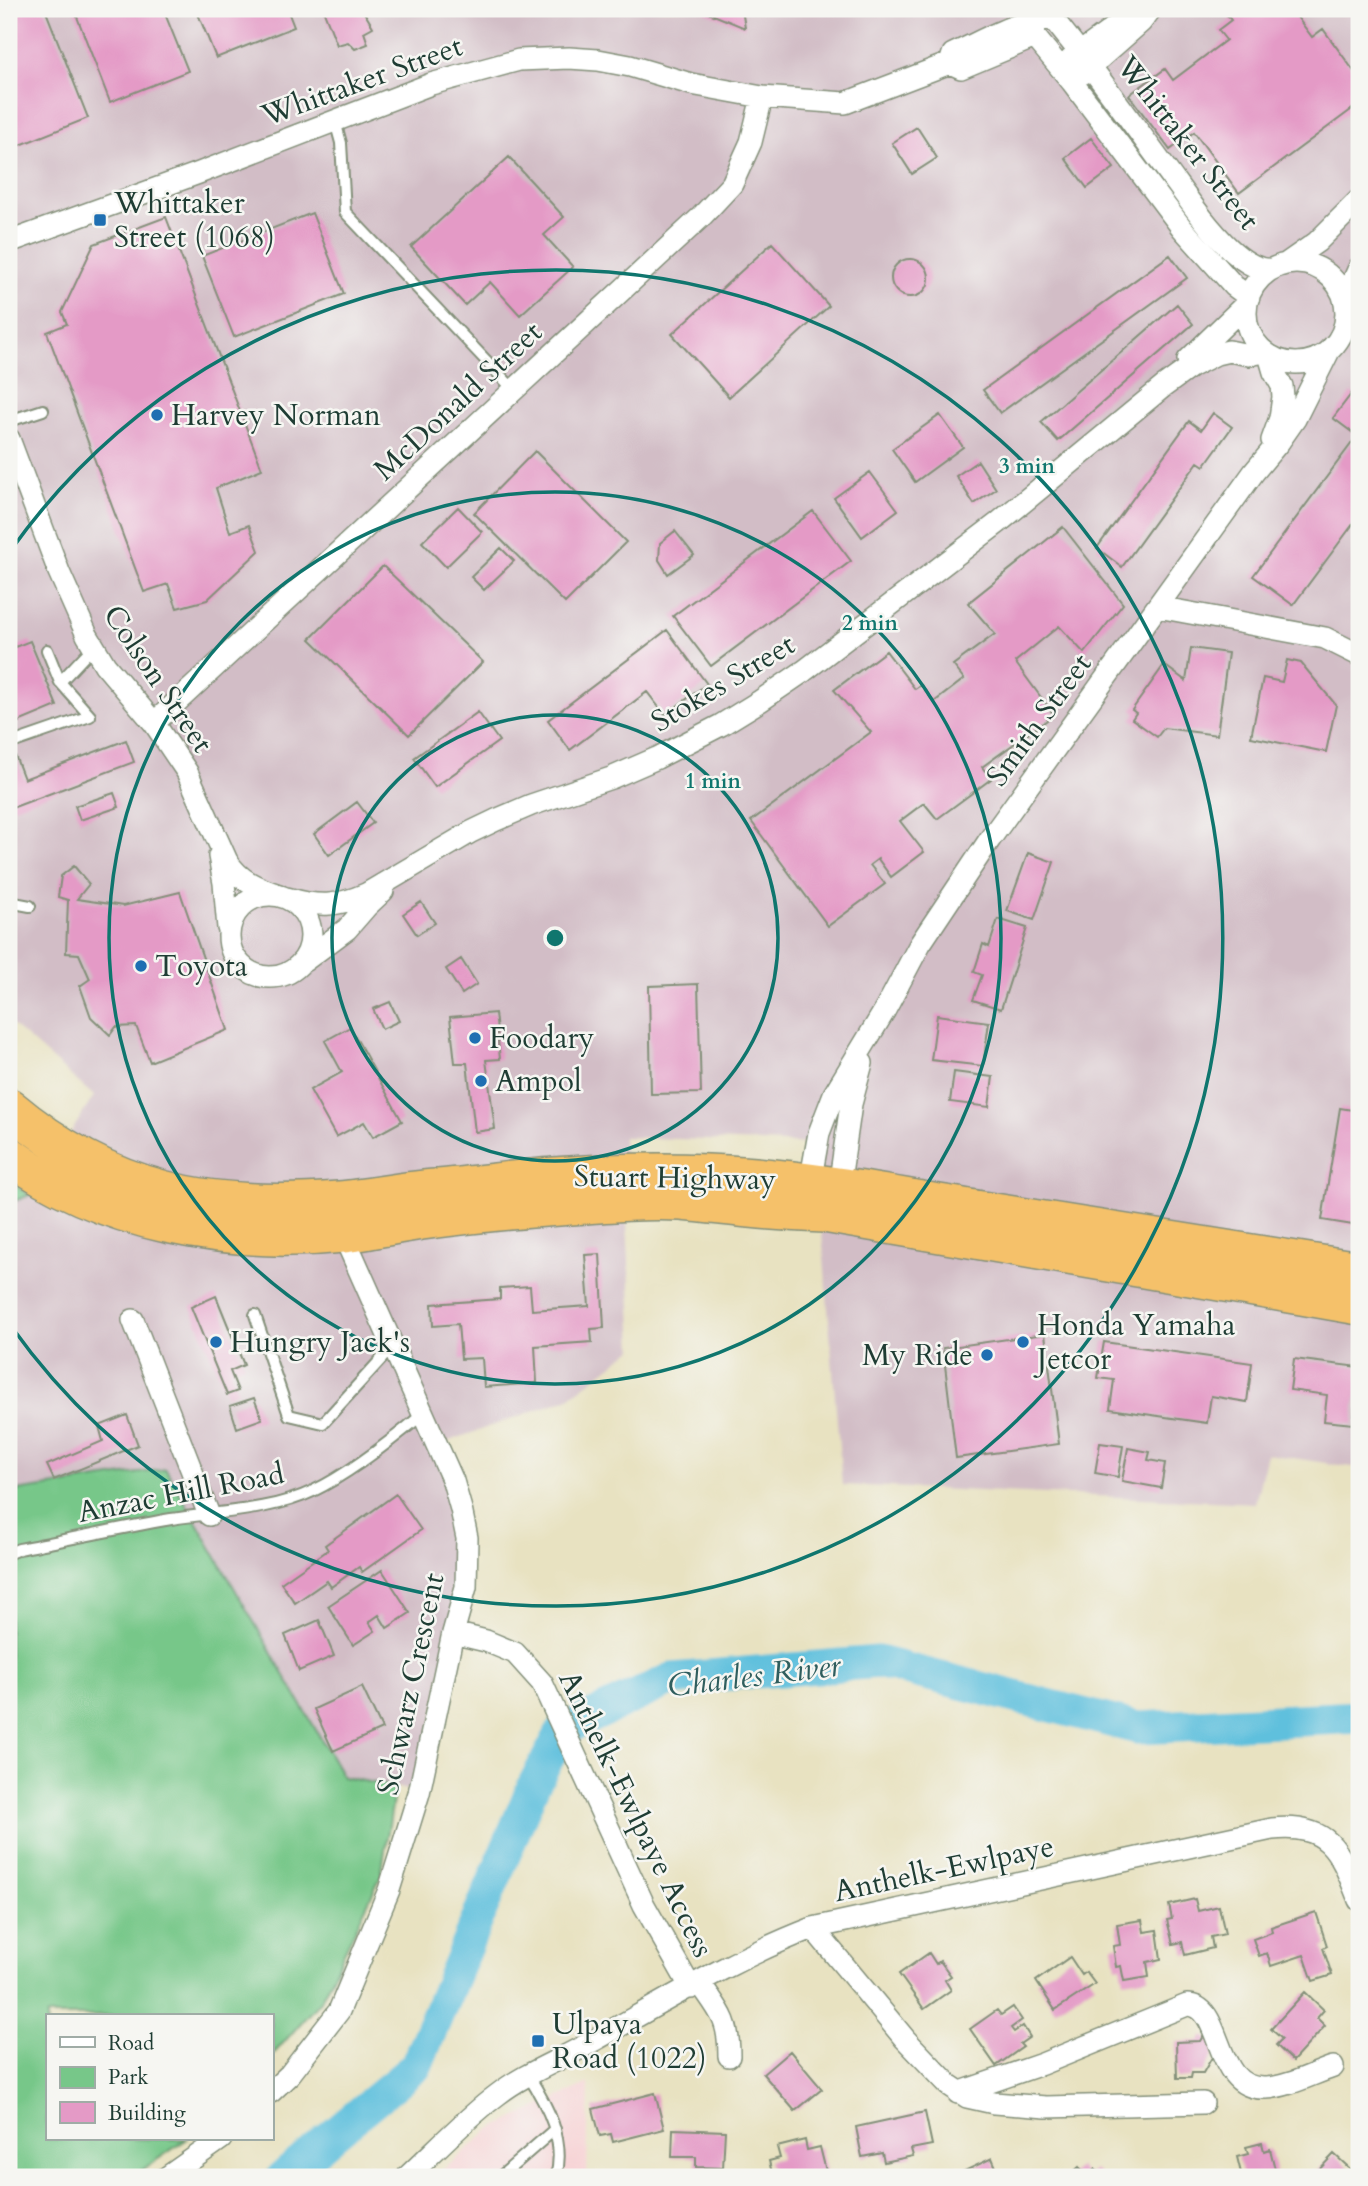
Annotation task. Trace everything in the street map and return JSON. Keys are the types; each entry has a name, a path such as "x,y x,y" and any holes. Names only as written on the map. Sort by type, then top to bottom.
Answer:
{"highway":[{"name":"Stuart Highway","path":"9,1107 44,1136 69,1151 141,1184 226,1202 277,1203 342,1217"},
{"name":"Stuart Highway","path":"9,1155 26,1168 67,1190 110,1207 170,1225 260,1236 342,1217 435,1188 554,1176 650,1172 729,1174 823,1200 1359,1306"},
{"name":"Stuart Highway","path":"823,1200 1359,1270"}],"street":[{"path":"1066,75 1141,22 1150,9"},
{"name":"Whittaker Street","path":"9,242 431,84 519,60 598,60 630,66 691,84 762,96 845,103 950,63 961,68 1031,22 1052,19 1086,59 1196,210 1231,250 1251,265 1264,270 1279,266"},
{"name":"Whittaker Street","path":"1031,22 1066,75 1182,228 1248,300"},
{"name":"McDonald Street","path":"154,723 701,217 732,184 751,142 762,96"},
{"path":"1359,201 1317,242 1257,282 1248,300 1248,325 1257,344 1267,353 1294,363 1308,362 1320,357 1338,340 1344,329 1346,304 1359,268"},
{"path":"1279,266 1303,263 1318,267 1331,276 1341,289 1346,304"},
{"name":"Stokes Street","path":"1163,387 1248,300"},
{"name":"Smith Street","path":"823,1200 814,1151 826,1113 920,944 953,892 1254,472 1295,419 1330,349"},
{"name":"Stokes Street","path":"412,868 471,832 514,812 611,778 721,725 804,671 998,523 1192,366 1216,354 1229,351 1249,355 1267,353"},
{"name":"Smith Street","path":"1254,472 1276,432 1283,407 1282,386 1267,353"},
{"name":"Colson Street","path":"10,448 59,572 93,647 154,723 187,772 227,861 241,878 259,889 283,896"},
{"path":"1158,607 1325,638 1359,655"},
{"name":"Colson Street","path":"215,833 224,883 229,936"},
{"path":"412,868 367,906 347,929 297,968 279,977 258,976 241,965 234,956 229,936 233,918 246,903 257,897 268,894 316,905 341,904 366,894 412,868"},
{"path":"283,896 303,910 309,921 311,943 304,961"},
{"name":"Smith Street","path":"823,1200 855,1083 885,1010"},
{"name":"Schwarz Crescent","path":"273,2090 290,2074 339,2011 389,1890 419,1793 453,1633 466,1587 467,1538 453,1481 393,1344 342,1217"},
{"path":"134,1320 209,1515"},
{"name":"Anthelk-Ewlpaye Access","path":"453,1633 486,1641 515,1653 542,1683 644,1905 695,1985 719,2010 728,2028 729,2056"},
{"name":"Anthelk-Ewlpaye","path":"407,2177 498,2094 528,2075 772,1944 813,1928 1272,1829 1292,1827 1310,1831 1335,1848 1343,1860 1359,1899"},
{"path":"813,1928 905,2039 958,2093 979,2100 1046,2107 1203,2103"},
{"path":"958,2093 1042,2064 1187,2005 1197,2007 1204,2013 1228,2068 1244,2083 1265,2088 1333,2067"},
{"path":"167,2177 221,2140"}],"lane":[{"path":"335,121 341,143 345,212 514,390"},
{"path":"9,421 43,410"},
{"path":"60,682 93,647"},
{"path":"9,744 90,716 60,682 47,650"},
{"path":"9,902 30,906"},
{"path":"255,1315 289,1415 323,1423 393,1344"},
{"name":"Anzac Hill Road","path":"9,1553 160,1521 286,1501 312,1492 354,1466 423,1414"},
{"path":"528,2075 544,2101 555,2129 559,2150 556,2177"},
{"path":"500,2177 555,2129"}],"shaded area":[{"path":"9,9 1359,9 1359,1468 1267,1454 1255,1503 842,1485 815,1144 623,1137 633,1349 567,1399 438,1445 467,1538 419,1793 343,1777 166,1469 9,1492 9,1203 31,1195 94,1096 9,1022"},
{"path":"589,2083 587,2177 435,2177 490,2130"}],"green space":[{"path":"9,1181 30,1195 9,1203"},
{"path":"166,1469 343,1777 395,1787 381,1876 321,2000 273,2055 273,2014 46,2014 46,2140 186,2140 132,2177 9,2177 9,1492"}],"building":[{"path":"9,9 45,9 88,118 13,148 9,136"},
{"path":"74,9 163,9 188,71 110,102"},
{"path":"196,9 287,9 294,27 216,58"},
{"path":"323,9 362,9 373,27 364,32 368,44 355,49 348,42 337,45"},
{"path":"699,9 742,9 745,28"},
{"path":"1222,9 1299,9 1294,13 1312,37 1323,29 1359,78 1359,104 1239,193 1194,132 1170,150 1129,95 1165,69 1173,80 1226,40 1218,30 1231,20"},
{"path":"917,127 937,158 912,174 892,143"},
{"path":"1091,138 1114,168 1087,188 1065,158"},
{"path":"509,157 564,217 544,235 573,267 520,315 490,282 465,305 411,247"},
{"path":"312,213 344,294 234,337 202,256"},
{"path":"166,217 262,469 216,488 230,532 249,525 259,551 207,600 177,608 168,584 144,592 47,332 67,324 62,312 94,244"},
{"path":"772,243 829,306 729,397 672,334"},
{"path":"1170,255 1187,278 1000,413 983,390"},
{"path":"910,259 923,265 929,278 923,291 910,297 897,291 891,278 897,265"},
{"path":"1177,304 1193,324 1058,441 1041,422"},
{"path":"1352,393 1359,398 1359,516 1293,605 1253,576 1357,436 1333,418"},
{"path":"1213,413 1232,427 1204,466 1198,462 1122,567 1097,548 1189,421 1201,430"},
{"path":"940,415 963,447 915,482 892,449"},
{"path":"535,451 626,542 565,603 474,513"},
{"path":"978,461 996,489 974,504 956,476"},
{"path":"870,472 898,510 862,537 834,498"},
{"path":"458,507 482,532 446,567 422,542"},
{"path":"813,511 851,561 711,666 673,616"},
{"path":"1063,527 1123,604 1084,653 1059,626 1015,662 1054,715 982,767 991,779 937,819 924,803 900,821 924,852 891,877 878,859 870,865 885,884 828,926 751,821 871,732 834,690 886,651 915,689 921,685 934,702 964,679 953,665 995,634 968,603"},
{"path":"675,531 694,555 668,574 659,560 660,543"},
{"path":"501,548 514,561 484,590 471,577"},
{"path":"383,566 483,662 409,735 310,639"},
{"path":"667,630 707,684 665,715 647,692 570,750 548,720"},
{"path":"9,633 15,647 30,641 57,706 9,726"},
{"path":"1191,648 1228,653 1217,735 1164,728 1157,737 1132,719 1136,713 1132,710 1164,665 1186,681"},
{"path":"1287,660 1301,663 1336,705 1326,752 1251,737 1263,678 1282,682"},
{"path":"478,712 499,741 435,787 414,758"},
{"path":"126,740 134,762 9,809 9,746 11,745 24,779"},
{"path":"114,793 119,807 80,820 75,806"},
{"path":"357,802 373,823 329,855 314,834"},
{"path":"1028,853 1054,862 1034,920 1007,911"},
{"path":"74,866 89,884 77,899 123,906 180,892 228,1030 150,1062 136,1026 116,1027 110,1035 91,1017 80,986 90,979 79,954 66,953 68,900 58,897 61,876"},
{"path":"421,902 435,923 417,935 403,914"},
{"path":"998,919 1027,928 1001,1009 973,1000 982,975 974,972 983,944 989,947"},
{"path":"461,959 477,984 462,994 446,969"},
{"path":"698,984 701,1093 651,1094 649,986"},
{"path":"390,1002 399,1021 382,1029 373,1009"},
{"name":"Foodary","path":"495,1013 500,1059 486,1060 495,1129 475,1132 467,1063 455,1063 450,1017"},
{"path":"937,1015 989,1022 983,1066 931,1060"},
{"path":"350,1027 402,1121 373,1137 364,1122 336,1137 310,1090 342,1072 325,1041"},
{"path":"954,1072 993,1077 989,1107 950,1102"},
{"path":"1340,1108 1359,1111 1359,1226 1322,1220"},
{"path":"600,1254 604,1328 591,1329 592,1342 535,1346 537,1383 484,1387 482,1358 461,1359 458,1324 433,1326 432,1304 500,1299 500,1288 530,1286 532,1310 589,1306 585,1255"},
{"path":"216,1296 244,1365 230,1371 238,1391 227,1395 191,1307"},
{"path":"1045,1334 1059,1444 956,1458 943,1348"},
{"path":"1104,1342 1252,1363 1247,1402 1211,1396 1207,1423 1110,1409 1114,1380 1098,1378"},
{"path":"1294,1359 1359,1367 1353,1424 1324,1421 1327,1395 1290,1390"},
{"path":"254,1398 262,1419 237,1428 230,1406"},
{"path":"127,1415 138,1445 54,1480 47,1465 103,1441 99,1426"},
{"path":"1100,1443 1123,1446 1118,1477 1095,1473"},
{"path":"1128,1448 1150,1452 1148,1460 1165,1463 1161,1488 1122,1481"},
{"path":"396,1494 421,1530 362,1572 359,1567 331,1587 327,1581 295,1603 281,1583 328,1550 325,1545"},
{"path":"382,1570 410,1613 387,1628 379,1615 369,1622 375,1631 353,1645 328,1606"},
{"path":"319,1620 334,1656 299,1671 285,1635"},
{"path":"362,1687 382,1729 333,1751 314,1709"},
{"path":"1195,1899 1198,1911 1219,1906 1225,1934 1211,1937 1213,1948 1185,1955 1182,1942 1173,1944 1167,1920 1172,1919 1169,1905"},
{"path":"1316,1912 1327,1946 1323,1948 1332,1975 1313,1981 1304,1955 1271,1966 1267,1953 1259,1956 1253,1939 1272,1932 1271,1927"},
{"path":"1142,1920 1144,1932 1157,1930 1161,1959 1147,1962 1149,1977 1124,1981 1121,1966 1116,1967 1113,1946 1120,1945 1117,1924"},
{"path":"929,1953 936,1964 940,1961 951,1976 945,1980 951,1990 924,2009 899,1974"},
{"path":"1070,1957 1082,1975 1086,1972 1095,1984 1055,2010 1036,1981"},
{"path":"1305,1992 1324,2010 1317,2018 1325,2026 1293,2061 1276,2045 1282,2039 1271,2029"},
{"path":"1013,2007 1022,2020 1011,2028 1014,2032 1023,2026 1030,2037 1020,2044 1023,2047 996,2066 970,2029 997,2010 1001,2015"},
{"path":"1203,2036 1219,2045 1203,2073 1192,2073 1191,2078 1177,2078 1176,2042 1200,2041"},
{"path":"790,2051 822,2089 795,2111 763,2074"},
{"path":"655,2093 664,2129 613,2142 611,2134 600,2136 593,2109"},
{"path":"925,2112 932,2145 911,2149 913,2156 884,2162 882,2153 862,2157 856,2127"},
{"path":"673,2129 725,2131 723,2168 696,2167 696,2157 672,2157"},
{"path":"805,2140 807,2150 820,2147 827,2175 773,2177 769,2161 780,2158 777,2147"},
{"path":"1262,2143 1264,2151 1270,2149 1277,2177 1242,2177 1237,2157 1248,2154 1246,2147"},
{"path":"1334,2154 1356,2174 1353,2177 1312,2177"},
{"path":"992,2158 1000,2177 952,2177"},
{"path":"1079,2167 1088,2176 1095,2169 1102,2177 1068,2177"},
{"path":"1197,2172 1199,2177 1187,2177 1186,2174"}],"waterway":[{"name":"Charles River","path":"283,2177 416,2066 534,1784 563,1730 672,1679 878,1662 1138,1728 1359,1717"}],"place":[{"name":"Whittaker Street (1068)","path":"100,220"},
{"name":"Harvey Norman","path":"157,415"},
{"name":"Toyota","path":"141,966"},
{"name":"Foodary","path":"475,1038"},
{"name":"Ampol","path":"481,1081"},
{"name":"Hungry Jack's","path":"216,1342"},
{"name":"Honda Yamaha Jetcor","path":"1023,1342"},
{"name":"My Ride","path":"987,1355"},
{"name":"Ulpaya Road (1022)","path":"538,2041"}]}
